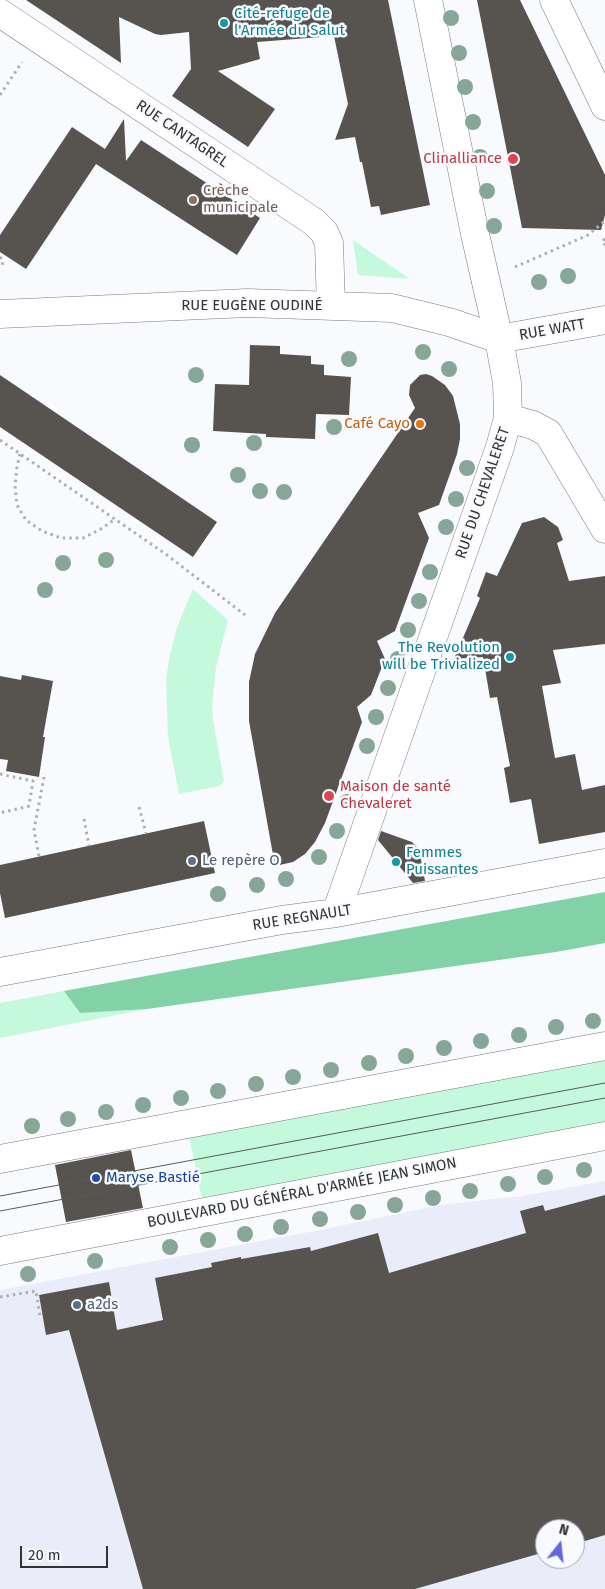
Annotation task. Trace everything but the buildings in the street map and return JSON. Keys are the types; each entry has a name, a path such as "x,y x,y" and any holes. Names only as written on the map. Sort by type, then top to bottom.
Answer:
{"street":[{"name":"RUE DU CHEVALERET","path":"336,912 500,446 508,418 507,382 499,340 475,234 428,0"},
{"path":"554,0 605,106"},
{"name":"RUE CANTAGREL","path":"0,13 314,222 324,232 329,244 331,306"},
{"name":"RUE EUGÈNE OUDINÉ","path":"0,314 248,303 331,306 400,310 450,322 499,340"},
{"name":"RUE WATT","path":"499,340 605,320"},
{"path":"508,418 533,425 548,434 605,529"},
{"name":"RUE REGNAULT","path":"0,972 605,863"},
{"path":"0,1159 605,1046"},
{"name":"BOULEVARD DU GÉNÉRAL D'ARMÉE JEAN SIMON","path":"0,1251 605,1136"}],"path":[{"path":"0,95 24,59"},
{"path":"515,267 588,234 605,221"},
{"path":"605,238 602,241 605,245"},
{"path":"0,257 3,260 2,267"},
{"path":"0,440 167,555 245,615"},
{"path":"20,454 15,486 17,505 26,520 42,531 61,538 83,538 115,519"},
{"path":"0,774 33,781 29,806 0,813"},
{"path":"39,856 34,830 44,776"},
{"path":"139,807 146,834"},
{"path":"84,819 89,846"},
{"path":"0,1297 36,1291 40,1316 43,1315"}],"shaded area":[{"path":"605,1181 605,1589 0,1589 0,1290 325,1229 440,1205 522,1196"}],"green space":[{"path":"353,240 410,279 358,275"},
{"path":"193,589 228,620 216,667 212,707 224,781 219,786 179,794 168,737 166,681 177,627"},
{"path":"605,892 605,943 556,952 147,1009 80,1013 64,991"},
{"path":"64,991 80,1013 147,1009 0,1038 0,1003"},
{"path":"605,1058 605,1123 202,1199 189,1136"}],"tram line":[{"path":"0,1196 605,1083"},
{"path":"0,1211 605,1098"}],"place":[{"name":"Cité-refuge de l'Armée du Salut","path":"224,23"},
{"name":"Clinalliance","path":"513,159"},
{"name":"Crèche municipale","path":"193,200"},
{"name":"Café Cayo","path":"420,424"},
{"name":"The Revolution will be Trivialized","path":"510,657"},
{"name":"Maison de santé Chevaleret","path":"329,796"},
{"name":"Le repère O","path":"192,861"},
{"name":"Femmes Puissantes","path":"396,862"},
{"name":"Maryse Bastié","path":"96,1178"},
{"name":"a2ds","path":"77,1305"}]}
